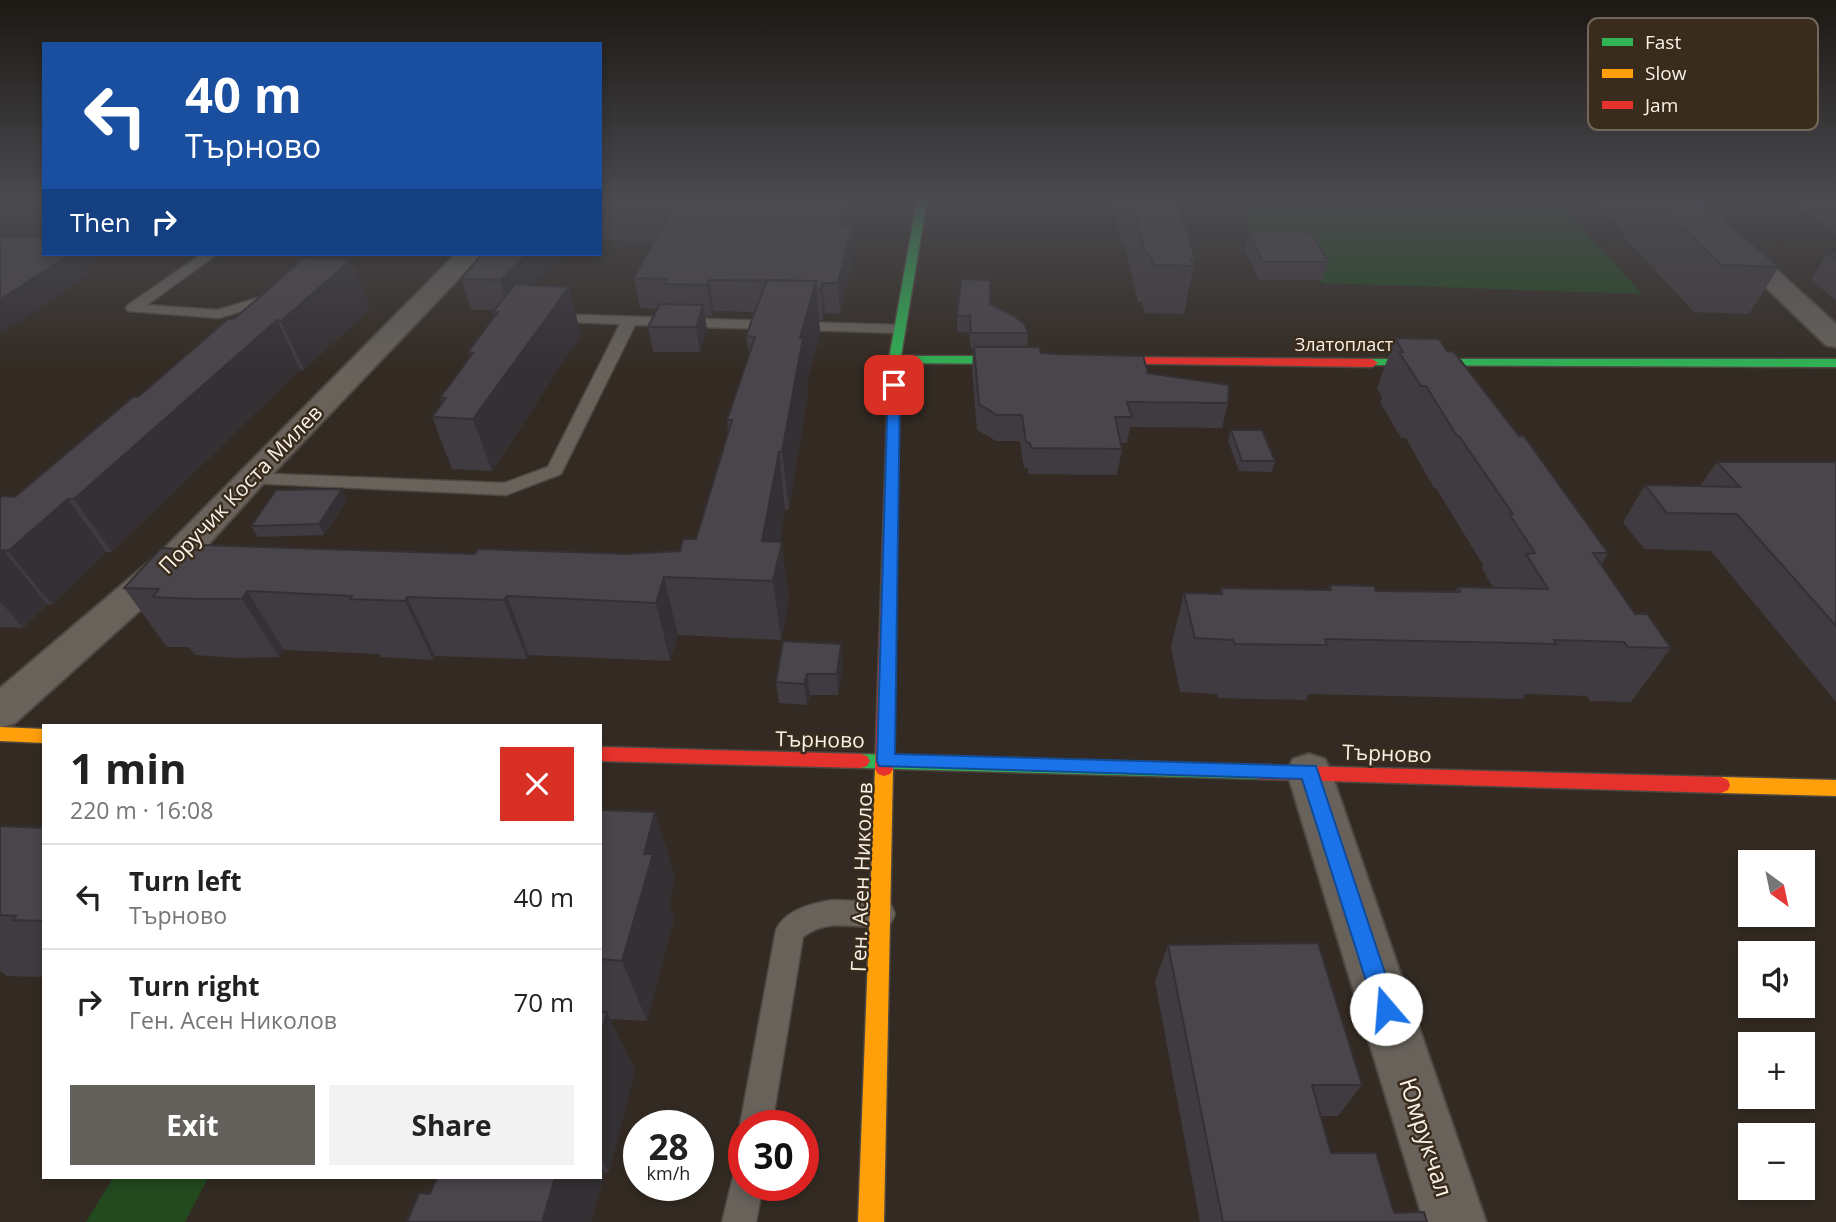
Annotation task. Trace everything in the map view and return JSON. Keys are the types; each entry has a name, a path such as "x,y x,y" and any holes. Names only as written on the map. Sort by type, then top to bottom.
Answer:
{"street":[{"name":"Поручик Коста Милев","path":"0,712 190,558 250,478 467,257"},
{"name":"Ген. Асен Николов","path":"871,1222 886,761 895,359 912,257"},
{"path":"1748,257 1836,339"},
{"path":"895,359 1043,360"},
{"name":"Златопласт","path":"1083,360 1489,364 1836,363"},
{"path":"0,734 42,736"},
{"name":"Търново","path":"602,754 1836,788"},
{"name":"Юмрукчал","path":"1309,772 1455,1222"}],"lane":[{"path":"206,257 132,308 219,314 273,297"},
{"path":"541,317 900,329"},
{"path":"250,478 506,489 555,470 630,320"},
{"path":"759,1110 790,930 806,916 825,912 881,914"},
{"path":"739,1222 743,1201"}],"green space":[{"path":"1310,257 1609,257 1642,294 1322,283"},
{"path":"112,1179 207,1179 185,1222 86,1222"}],"building":[{"path":"0,257 65,257 0,300"},
{"path":"479,257 524,257 500,280 461,279"},
{"path":"645,257 844,257 838,283 822,283 821,289 816,289 816,281 709,280 707,285 665,284 667,279 634,278"},
{"path":"1151,257 1195,259 1191,259 1194,266 1153,265"},
{"path":"1261,257 1325,257 1328,262 1263,262"},
{"path":"1714,257 1767,257 1779,267 1722,265"},
{"path":"304,258 351,260 281,321 277,320 74,499 68,499 8,551 3,550 0,553 0,498 15,497 133,397 138,397 228,319 234,319"},
{"path":"961,279 990,280 990,304 1014,316 1025,325 1028,333 971,333 970,316 957,316"},
{"path":"767,280 816,281 800,338 803,338 782,452 779,452 762,541 782,542 773,581 664,577 656,603 507,596 504,600 407,597 405,601 247,591 242,599 195,599 153,597 159,589 124,588 161,548 197,550 201,545 475,554 478,549 628,554 680,551 683,539 696,539 732,420 727,420 755,337 746,336"},
{"path":"515,284 569,287 473,419 432,417 446,398 440,398 473,353 468,352 498,312 493,312"},
{"path":"660,304 703,305 696,327 648,327"},
{"path":"1395,338 1439,339 1447,351 1454,352 1519,436 1524,436 1608,553 1593,553 1635,614 1647,614 1671,648 1628,647 1624,642 1554,640 1556,644 1325,639 1327,645 1235,644 1233,640 1195,638 1184,593 1222,594 1221,588 1331,590 1330,585 1374,586 1376,591 1460,592 1458,587 1548,589 1526,554 1535,553 1509,514 1513,514 1457,436 1426,386 1421,386 1399,352 1403,352"},
{"path":"974,347 1039,347 1041,353 1143,356 1148,373 1229,385 1228,403 1127,402 1132,417 1115,417 1122,449 1031,448 1030,443 1026,442 1022,415 997,415 979,404"},
{"path":"1231,430 1262,430 1275,461 1242,461"},
{"path":"1717,462 1836,462 1836,626 1737,514 1667,513 1645,485 1740,487"},
{"path":"342,489 319,524 251,526 276,490"},
{"path":"783,641 841,644 837,674 807,674 804,684 776,682"},
{"path":"602,810 655,812 644,854 653,854 622,961 602,959"},
{"path":"0,826 42,828 42,921 13,920 16,916 0,915"},
{"path":"1318,943 1362,1085 1312,1085 1331,1153 1376,1153 1394,1213 1424,1212 1427,1222 1223,1222 1168,945"},
{"path":"602,1012 607,1012 602,1030"},
{"path":"437,1179 555,1179 542,1222 407,1222 419,1193 430,1194"}],"traffic: fast":[{"path":"893,422 895,359 912,257"},
{"path":"895,359 1025,360"},
{"path":"1372,363 1836,363"},
{"path":"861,761 1259,772"}],"traffic: slow":[{"path":"0,734 42,736"},
{"path":"871,1222 884,769"},
{"path":"1721,785 1836,788"}],"traffic: jam":[{"path":"1093,361 1372,363"},
{"path":"884,769 893,422"},
{"path":"602,754 861,761"},
{"path":"1259,772 1721,785"}],"route":[{"path":"894,385 886,761 1309,772 1386,1009"}]}
